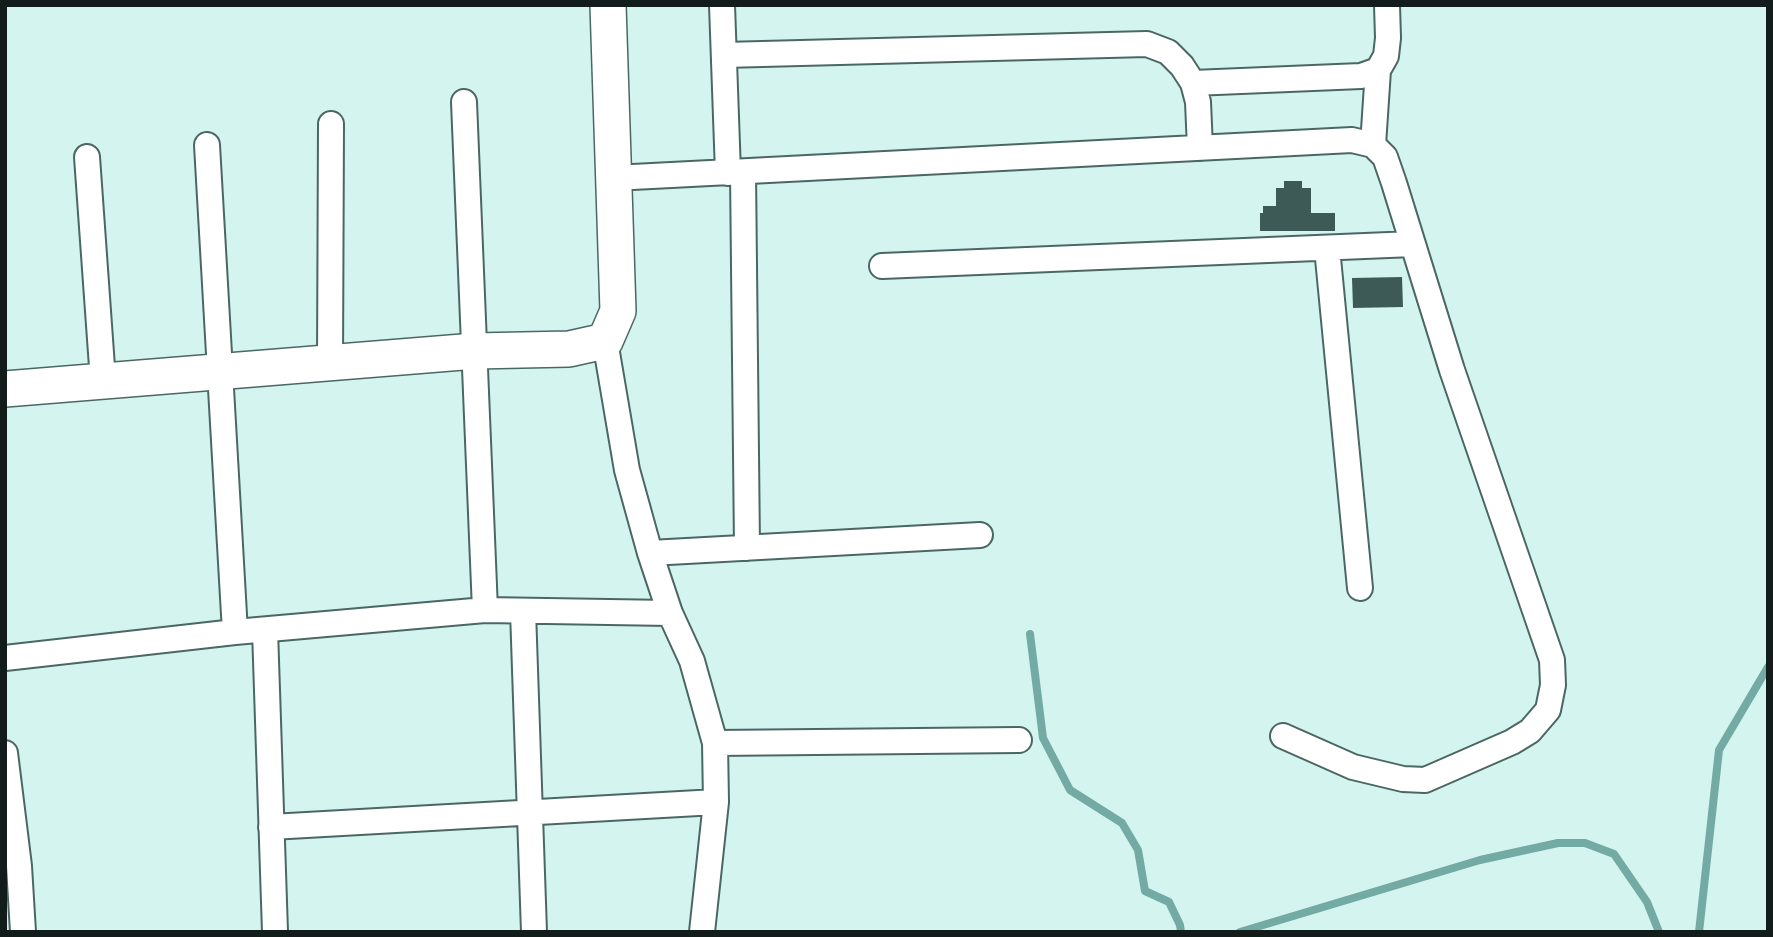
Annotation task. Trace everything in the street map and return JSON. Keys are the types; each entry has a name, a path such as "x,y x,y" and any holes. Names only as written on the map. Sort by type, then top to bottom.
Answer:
{"street":[{"path":"608,5 618,311 606,341 627,470 650,553 670,613 692,661 715,743 716,802 702,932"},
{"path":"722,5 724,55 736,172 747,548"},
{"path":"1373,145 1378,70 1386,56 1388,38 1387,5"},
{"path":"724,55 1147,44 1168,52 1182,66 1193,83 1198,102 1199,148"},
{"path":"1193,83 1361,76 1378,70"},
{"path":"464,102 485,610"},
{"path":"330,363 331,124"},
{"path":"613,178 1352,140 1373,145 1385,157 1452,370 1552,660 1553,685 1548,710 1530,731 1512,742 1425,780 1403,779 1353,767 1283,736"},
{"path":"207,145 235,632"},
{"path":"87,157 103,381"},
{"path":"882,266 1413,244"},
{"path":"1326,248 1360,588"},
{"path":"5,389 475,351 569,349 606,341"},
{"path":"650,553 980,535"},
{"path":"5,657 265,629 485,610 670,613"},
{"path":"523,611 534,932"},
{"path":"265,629 275,932"},
{"path":"715,743 1019,740"},
{"path":"5,754 19,866 23,932"},
{"path":"271,827 716,802"}],"building":[{"path":"1284,181 1302,181 1302,188 1311,188 1311,213 1335,213 1335,231 1260,231 1260,213 1263,213 1263,206 1276,206 1276,188 1284,188"},
{"path":"1402,277 1403,307 1353,308 1352,278"}],"waterway":[{"path":"1030,634 1043,738 1070,790 1122,823 1138,850 1145,891 1169,902 1181,932"},
{"path":"1699,932 1719,750 1768,667"},
{"path":"1240,932 1480,860 1558,843 1585,843 1614,854 1647,902 1659,932"}]}
